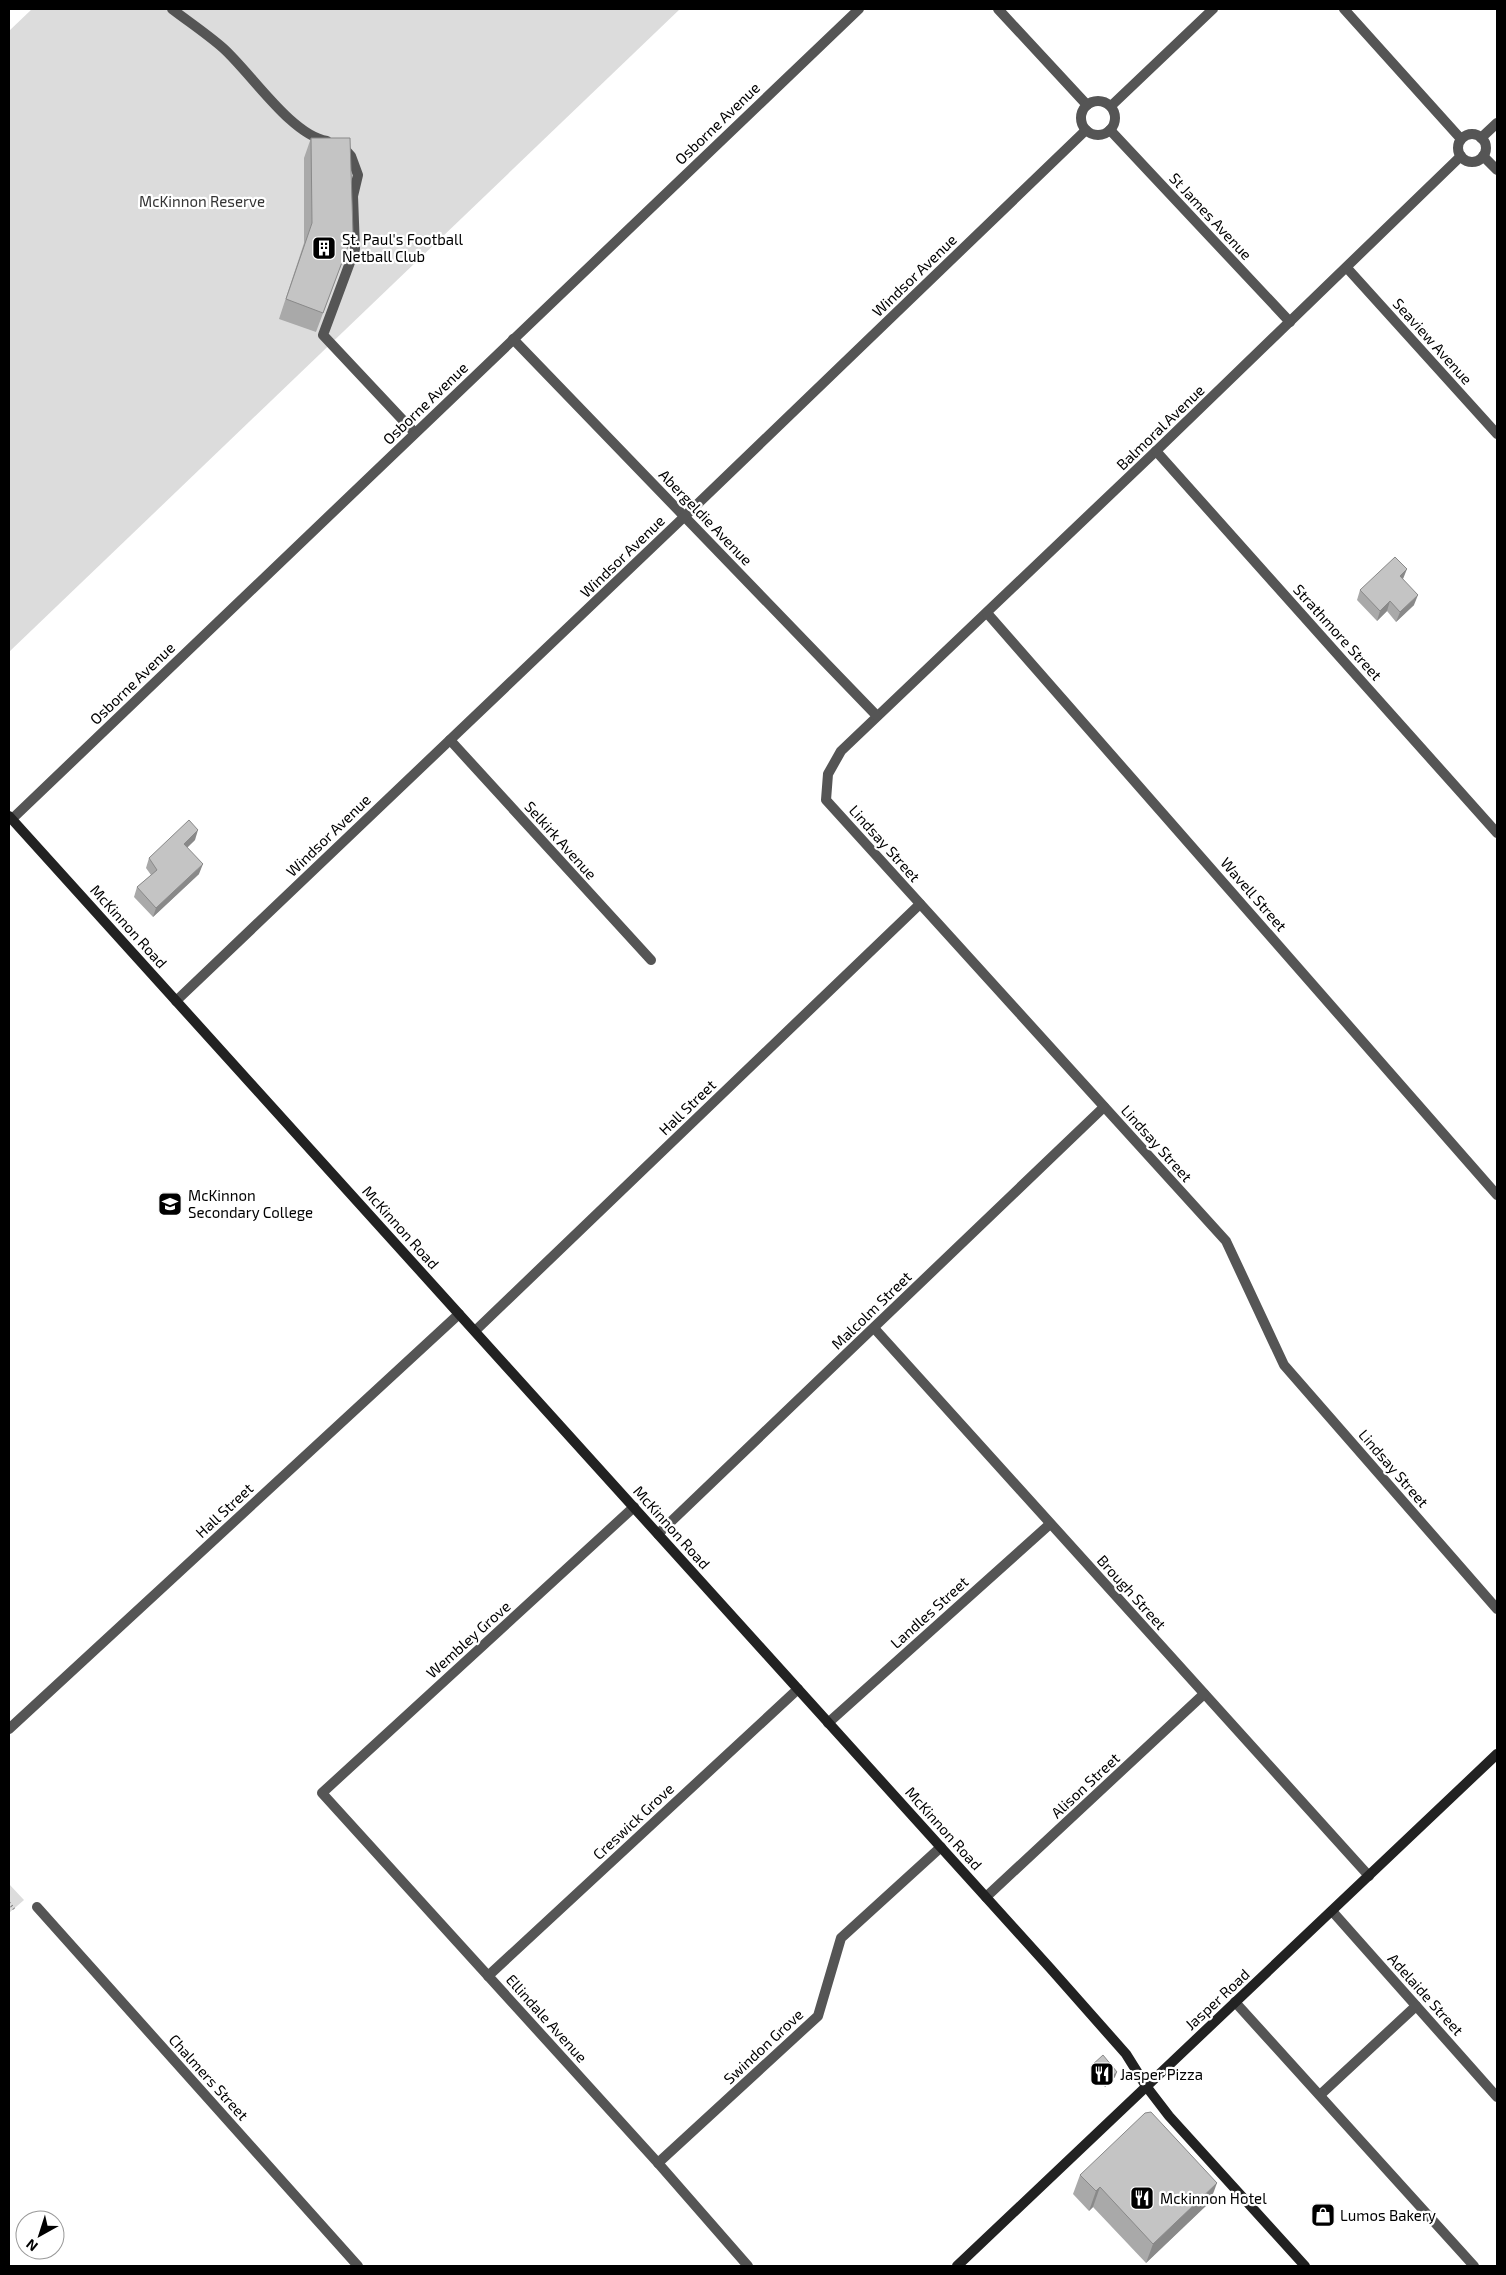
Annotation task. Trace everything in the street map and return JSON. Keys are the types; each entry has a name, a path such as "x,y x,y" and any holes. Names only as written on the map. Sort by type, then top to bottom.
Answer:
{"street":[{"path":"172,9 223,48 278,108 312,137 332,141 351,156 358,175 353,196 355,249 323,335 415,433"},
{"name":"Osborne Avenue","path":"10,817 513,340 858,9"},
{"path":"998,9 1087,105"},
{"path":"1111,106 1213,9"},
{"path":"1344,9 1461,139"},
{"path":"1096,101 1102,101 1111,106 1116,116 1116,121 1110,130 1101,136 1086,130 1081,120 1081,115 1087,105 1096,101"},
{"path":"1481,138 1497,124"},
{"name":"Windsor Avenue","path":"176,1001 685,516 1086,130"},
{"name":"St James Avenue","path":"1110,130 1290,322"},
{"path":"1471,134 1481,138 1485,145 1483,156 1470,162 1461,156 1458,146 1461,139 1471,134"},
{"name":"Balmoral Avenue","path":"877,716 1347,268 1461,156"},
{"path":"1483,156 1497,170"},
{"name":"Seaview Avenue","path":"1347,268 1497,434"},
{"name":"Abergeldie Avenue","path":"513,340 877,716"},
{"name":"Strathmore Street","path":"1156,451 1497,833"},
{"name":"Wavell Street","path":"987,613 1497,1195"},
{"name":"Lindsay Street","path":"877,716 840,751 828,774 826,800 1226,1241 1284,1365 1497,1609"},
{"name":"Selkirk Avenue","path":"450,740 651,960"},
{"name":"McKinnon Road","path":"10,817 986,1897 1126,2054 1146,2086 1170,2116 1304,2266"},
{"name":"Hall Street","path":"475,1331 920,904"},
{"name":"Malcolm Street","path":"658,1534 1104,1107"},
{"name":"Hall Street","path":"9,1729 459,1314"},
{"name":"Brough Street","path":"874,1328 1369,1876"},
{"name":"Wembley Grove","path":"322,1793 634,1508"},
{"name":"Landles Street","path":"828,1723 1050,1524"},
{"name":"Creswick Grove","path":"488,1976 798,1689"},
{"name":"Alison Street","path":"986,1897 1204,1694"},
{"name":"Jasper Road","path":"957,2266 1497,1754"},
{"name":"Ellindale Avenue","path":"322,1793 658,2163 748,2266"},
{"name":"Swindon Grove","path":"658,2163 818,2016 842,1938 941,1847"},
{"name":"Chalmers Street","path":"37,1907 358,2266"},
{"name":"Adelaide Street","path":"1332,1911 1497,2097"},
{"path":"1235,2002 1474,2266"},
{"path":"1320,2095 1416,2006"}],"path":[{"path":"9,1904 14,1909"}],"green space":[{"name":"McKinnon Reserve","path":"32,9 680,9 9,652 9,31"},
{"path":"9,1884 24,1900 9,1913"}],"building":[{"name":"St. Paul's Football Netball Club","path":"311,138 350,138 353,233 323,313 286,299 312,223"},
{"path":"1395,557 1407,569 1400,576 1418,595 1400,612 1390,601 1380,611 1360,590"},
{"path":"189,820 198,830 184,844 203,864 156,908 137,887 157,870 149,858"},
{"name":"Jasper Pizza","path":"1103,2055 1117,2072 1106,2082 1091,2066"},
{"name":"Mckinnon Hotel","path":"1151,2112 1217,2183 1153,2244 1100,2187 1096,2191 1080,2175 1145,2113"}],"place":[{"name":"St. Paul's Football Netball Club","path":"324,248"},
{"name":"McKinnon Secondary College","path":"170,1204"},
{"name":"Jasper Pizza","path":"1102,2074"},
{"name":"Mckinnon Hotel","path":"1142,2198"},
{"name":"Lumos Bakery","path":"1323,2215"}]}
